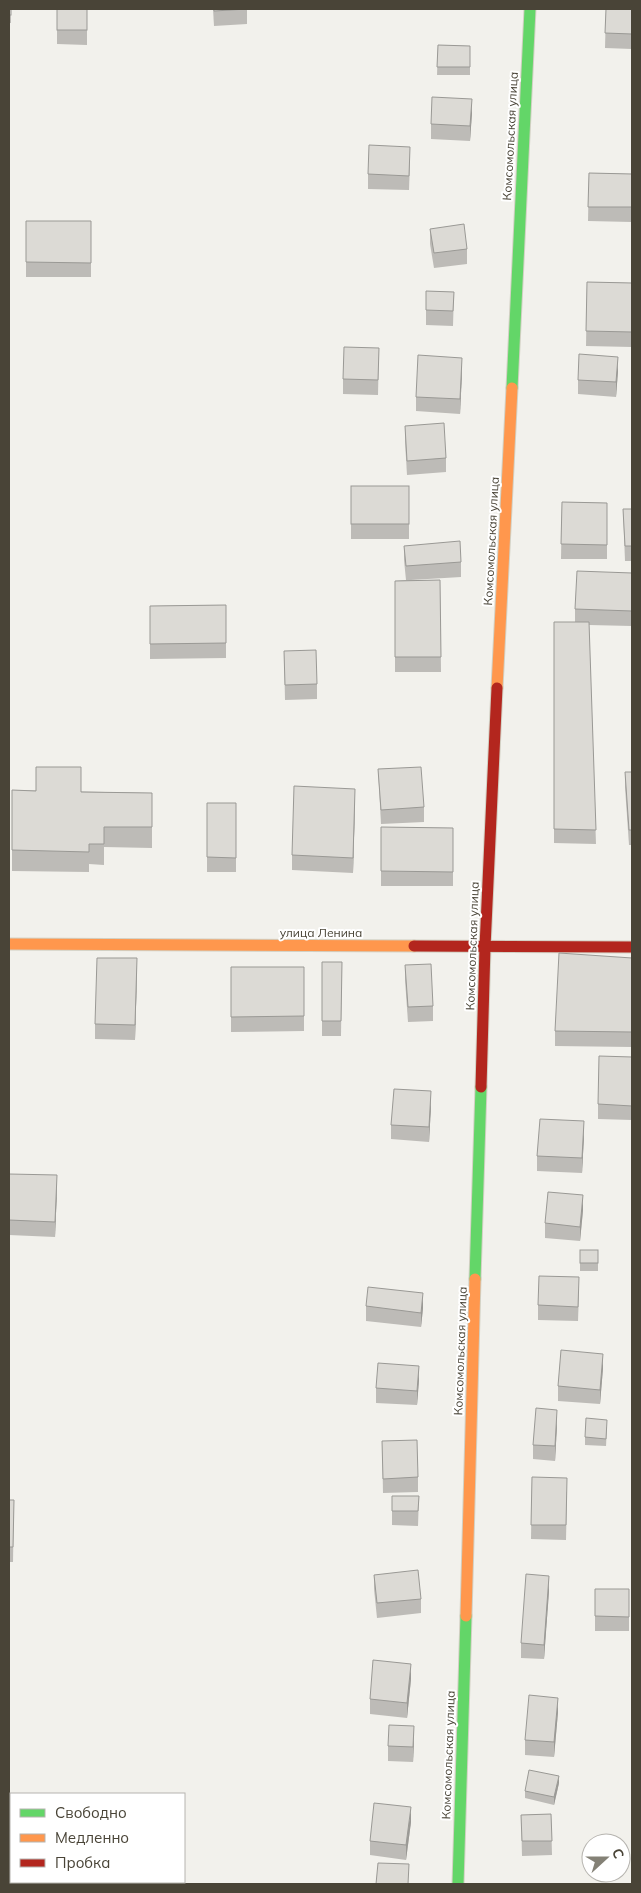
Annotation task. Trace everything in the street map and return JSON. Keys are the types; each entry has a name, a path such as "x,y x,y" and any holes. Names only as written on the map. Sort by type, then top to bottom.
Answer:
{"street":[{"name":"Комсомольская улица","path":"458,1884 485,948 530,9"},
{"name":"улица Ленина","path":"9,944 485,948 632,947"}],"building":[{"path":"57,9 87,9 87,30 57,30"},
{"path":"214,9 247,9 214,11"},
{"path":"606,9 632,9 632,34 605,33"},
{"path":"438,45 470,46 470,67 437,67"},
{"path":"432,97 472,99 470,126 431,124"},
{"path":"369,145 410,147 409,176 368,174"},
{"path":"589,173 632,174 632,207 588,207"},
{"path":"26,221 91,221 91,263 26,262"},
{"path":"464,224 467,249 434,253 430,229"},
{"path":"587,282 632,283 632,332 586,331"},
{"path":"426,291 454,292 453,311 426,310"},
{"path":"344,347 379,348 378,380 343,379"},
{"path":"579,354 618,357 616,382 578,380"},
{"path":"418,355 462,358 460,399 416,397"},
{"path":"444,423 446,458 407,461 405,426"},
{"path":"351,486 409,486 409,524 351,524"},
{"path":"562,502 607,503 607,545 561,544"},
{"path":"623,509 632,509 632,546 625,546"},
{"path":"460,541 461,562 406,566 404,546"},
{"path":"577,571 632,573 632,611 575,609"},
{"path":"440,580 441,657 395,657 395,581"},
{"path":"226,605 226,643 150,644 150,606"},
{"path":"554,622 589,622 596,830 554,829"},
{"path":"316,650 317,684 285,685 284,651"},
{"path":"36,767 81,767 81,792 152,793 152,827 104,827 104,844 89,844 89,852 12,850 12,790 36,791"},
{"path":"421,767 424,807 381,810 378,769"},
{"path":"625,772 632,772 632,830 629,830"},
{"path":"294,786 355,789 353,858 292,855"},
{"path":"207,803 236,803 236,858 207,857"},
{"path":"381,827 453,828 453,872 381,871"},
{"path":"559,953 632,958 632,1032 555,1031"},
{"path":"97,958 137,958 135,1025 95,1024"},
{"path":"322,962 342,962 341,1021 322,1021"},
{"path":"431,964 433,1006 408,1007 405,965"},
{"path":"231,967 304,967 304,1016 231,1017"},
{"path":"599,1056 632,1057 632,1106 598,1104"},
{"path":"394,1089 431,1091 429,1127 391,1125"},
{"path":"540,1119 584,1121 582,1158 537,1156"},
{"path":"9,1174 57,1175 55,1222 9,1220"},
{"path":"548,1192 583,1195 580,1227 545,1223"},
{"path":"580,1250 598,1250 598,1263 580,1263"},
{"path":"539,1276 579,1277 578,1307 538,1305"},
{"path":"368,1287 423,1293 421,1313 366,1306"},
{"path":"561,1350 603,1354 600,1390 558,1386"},
{"path":"378,1363 419,1366 417,1391 376,1388"},
{"path":"536,1408 557,1410 555,1446 533,1445"},
{"path":"586,1418 607,1420 606,1439 585,1437"},
{"path":"417,1440 418,1477 383,1479 382,1441"},
{"path":"532,1477 567,1478 566,1525 531,1525"},
{"path":"392,1496 419,1496 418,1511 392,1511"},
{"path":"9,1500 14,1500 13,1547 9,1547"},
{"path":"418,1570 421,1599 377,1603 374,1575"},
{"path":"526,1574 549,1576 544,1645 521,1643"},
{"path":"595,1589 629,1589 629,1617 595,1616"},
{"path":"373,1660 411,1664 407,1703 370,1699"},
{"path":"529,1695 558,1698 554,1742 525,1740"},
{"path":"389,1725 414,1726 413,1747 388,1746"},
{"path":"529,1770 559,1776 554,1797 525,1791"},
{"path":"374,1803 411,1807 406,1845 370,1841"},
{"path":"551,1814 552,1841 522,1841 521,1815"},
{"path":"378,1863 409,1864 408,1884 376,1884"}],"traffic: fast":[{"path":"512,388 530,9"},
{"path":"475,1279 481,1087"},
{"path":"458,1884 466,1616"}],"traffic: slow":[{"path":"497,688 512,388"},
{"path":"9,944 414,946"},
{"path":"466,1616 475,1279"}],"traffic: jam":[{"path":"481,1087 485,947 497,688"},
{"path":"414,946 632,947"}]}
